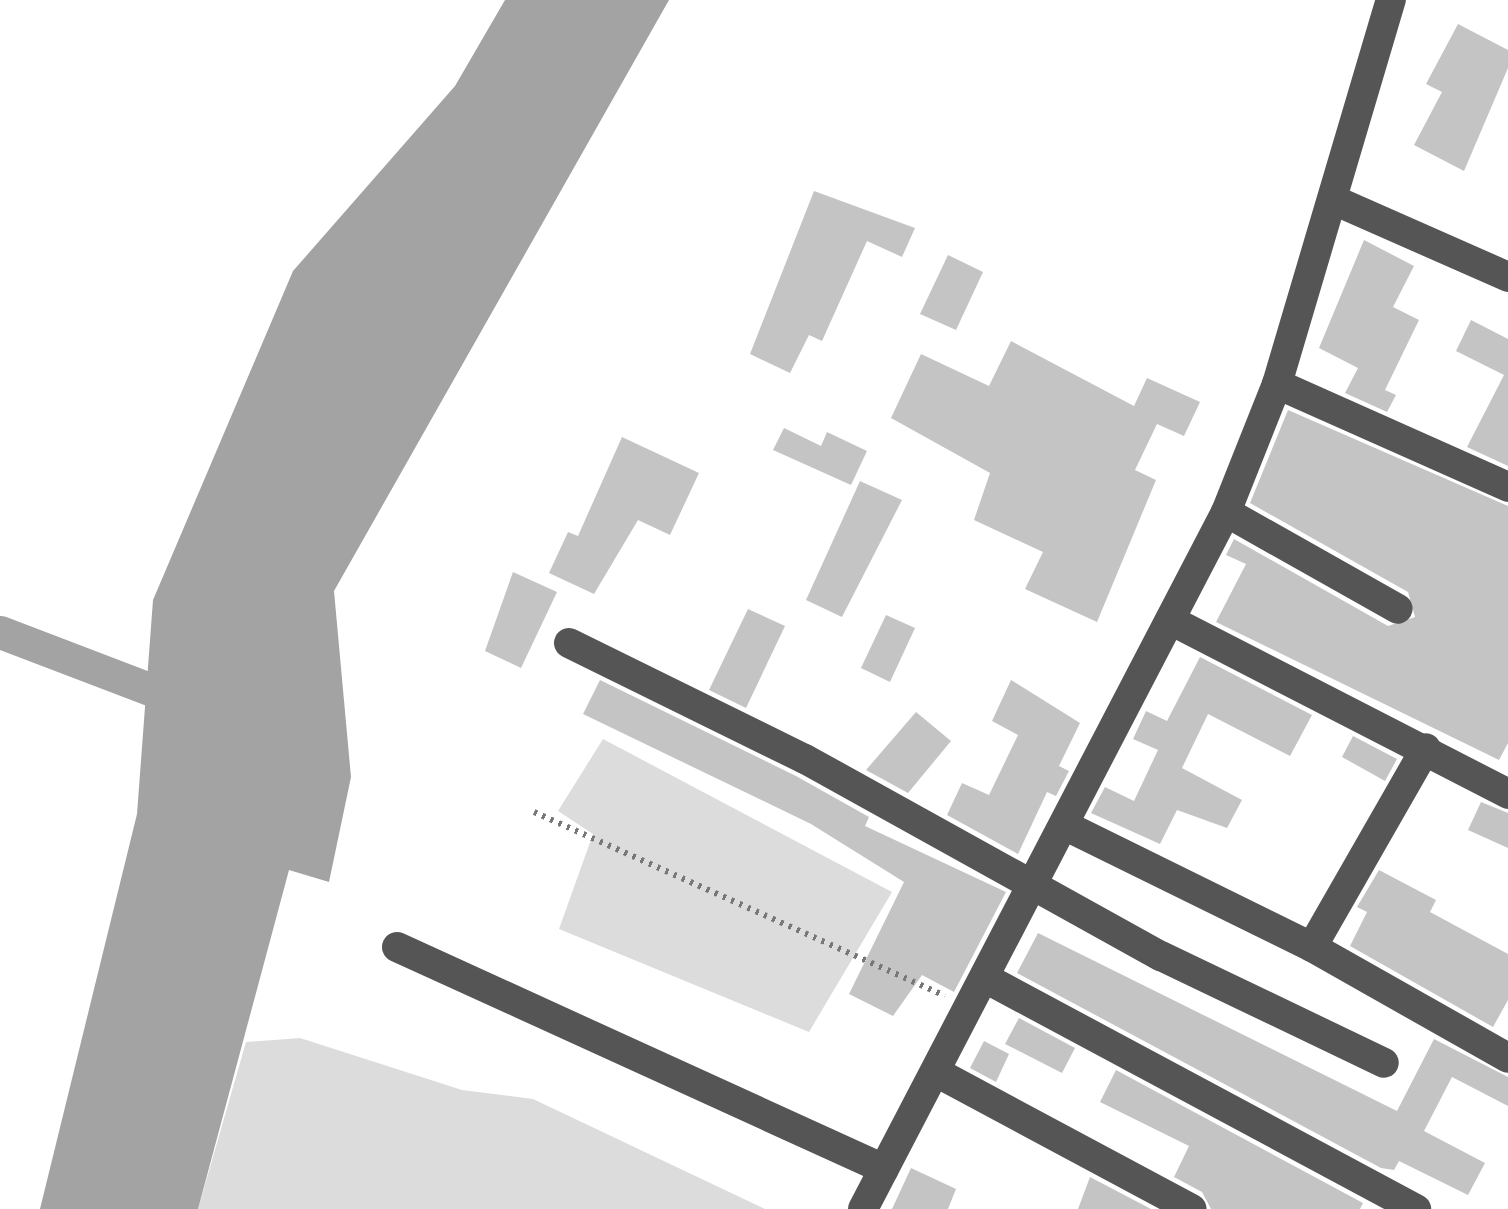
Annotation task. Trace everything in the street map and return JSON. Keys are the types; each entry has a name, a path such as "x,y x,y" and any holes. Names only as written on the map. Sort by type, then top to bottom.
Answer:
{"street":[{"path":"863,1209 1174,622 1226,512 1277,384 1336,201 1391,0"},
{"path":"1336,201 1508,278"},
{"path":"1277,384 1508,488"},
{"path":"1226,512 1398,609"},
{"path":"1174,622 1508,794"},
{"path":"568,643 805,759 1034,890 1384,1063"},
{"path":"1312,947 1426,748"},
{"path":"1064,825 1312,947 1508,1058"},
{"path":"397,947 884,1169"},
{"path":"987,979 1416,1209"},
{"path":"936,1072 1192,1209"}],"path":[{"path":"534,812 970,1008"}],"shaded area":[{"path":"505,0 669,0 334,591 351,777 329,882 289,870 198,1209 40,1209 137,814 153,600 293,271 455,86"},
{"path":"603,739 892,892 809,1032 559,929 593,834 558,811"},
{"path":"300,1038 462,1090 533,1099 765,1209 198,1209 246,1042"}],"building":[{"path":"1458,24 1508,50 1508,68 1464,171 1414,145 1442,92 1426,84"},
{"path":"814,191 915,228 902,257 867,241 822,341 809,335 790,373 750,354"},
{"path":"1364,240 1414,266 1393,307 1419,320 1385,390 1396,395 1387,412 1345,393 1358,368 1319,348"},
{"path":"948,255 983,272 956,330 920,314"},
{"path":"1471,320 1508,339 1508,466 1467,447 1504,375 1456,351"},
{"path":"1011,341 1134,406 1147,378 1200,402 1184,436 1157,424 1135,470 1156,480 1097,622 1025,589 1043,552 974,520 990,473 891,418 921,354 989,386"},
{"path":"1288,410 1508,506 1508,743 1499,760 1216,622 1246,564 1226,555 1234,539 1388,626 1415,617 1408,592 1250,503"},
{"path":"784,428 821,446 827,432 867,451 851,485 773,450"},
{"path":"622,437 699,473 670,535 638,520 594,594 549,573 568,532 578,536"},
{"path":"860,481 902,500 842,617 806,600"},
{"path":"513,572 557,592 521,668 485,651"},
{"path":"748,609 785,626 746,708 709,690"},
{"path":"886,615 915,628 890,682 861,668"},
{"path":"1200,657 1312,715 1290,756 1208,714 1182,768 1242,800 1227,828 1177,810 1160,844 1091,813 1105,787 1134,801 1158,750 1133,739 1146,711 1167,721"},
{"path":"600,680 796,776 869,817 865,826 1006,892 954,992 922,975 893,1016 849,994 904,882 811,824 583,714"},
{"path":"1011,680 1080,723 1059,766 1069,771 1056,796 1047,792 1018,854 947,815 962,783 989,795 1018,735 992,721"},
{"path":"916,712 951,741 908,793 866,770"},
{"path":"1353,736 1397,759 1385,781 1342,757"},
{"path":"1481,802 1508,813 1508,848 1468,830"},
{"path":"1379,870 1436,900 1430,912 1508,954 1508,1000 1493,1027 1350,946 1367,912 1357,907"},
{"path":"1038,933 1397,1111 1434,1039 1508,1077 1508,1106 1452,1077 1424,1131 1485,1163 1468,1195 1399,1161 1394,1170 1381,1168 1017,973"},
{"path":"1019,1018 1075,1048 1062,1073 1005,1044"},
{"path":"984,1041 1009,1054 996,1082 970,1068"},
{"path":"1116,1070 1363,1203 1360,1209 1211,1209 1202,1192 1174,1177 1189,1146 1100,1102"},
{"path":"911,1168 956,1189 948,1209 892,1209"},
{"path":"1090,1177 1151,1209 1078,1209"}],"waterway":[{"path":"0,632 183,702"}]}
